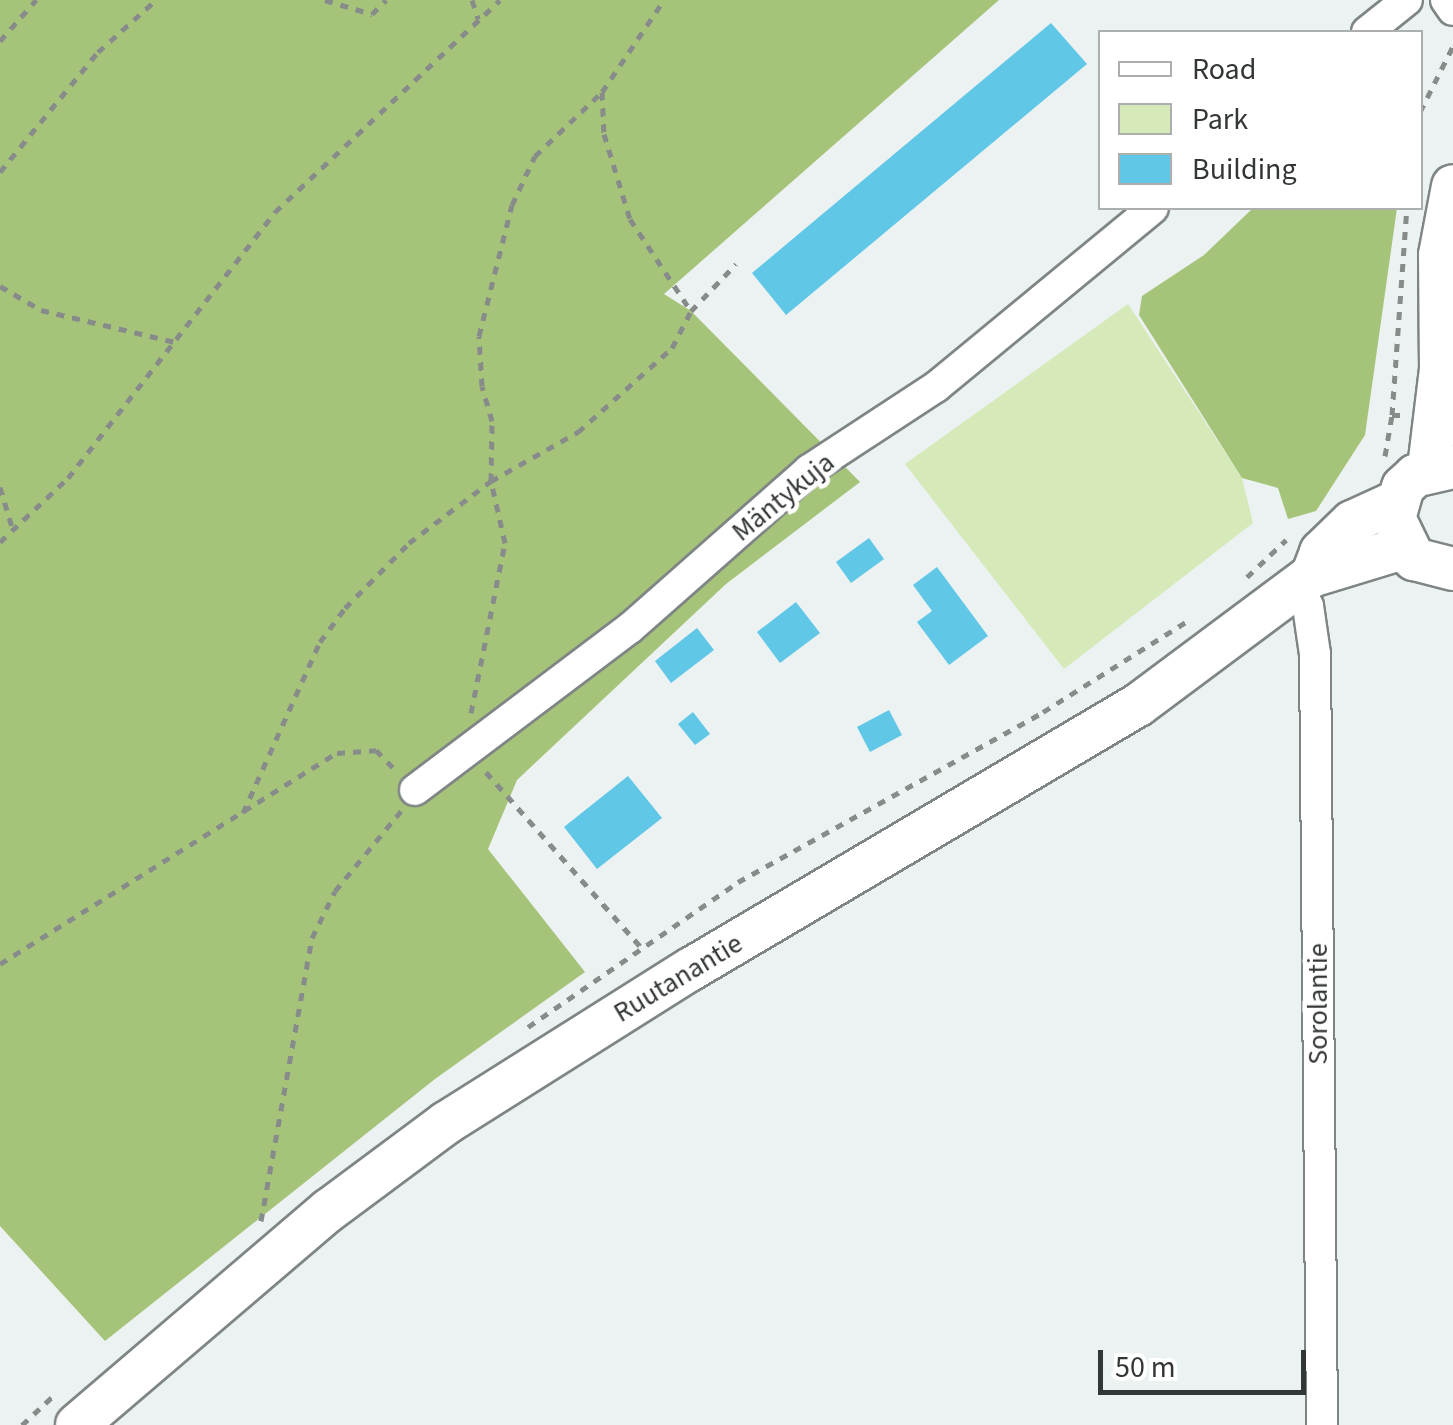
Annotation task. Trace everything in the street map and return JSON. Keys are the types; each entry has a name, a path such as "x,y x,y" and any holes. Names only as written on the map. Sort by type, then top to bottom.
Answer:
{"main road":[{"path":"1453,186 1440,255 1447,381 1441,467 1403,488 1396,502 1403,548 1426,566 1453,569"},
{"name":"Ruutanantie","path":"1304,582 1321,552 1352,522 1396,502"},
{"name":"Ruutanantie","path":"78,1425 315,1221 446,1123 691,969 1138,705 1304,582 1349,559 1403,548"}],"street":[{"path":"1370,30 1408,0"},
{"path":"1446,0 1453,10"},
{"name":"Mäntykuja","path":"415,790 630,628 809,470 936,387 1152,210"},
{"name":"Sorolantie","path":"1304,582 1316,654 1322,1425"}],"path":[{"path":"0,41 36,0"},
{"path":"0,172 98,52 156,0"},
{"path":"325,0 372,14 386,0"},
{"path":"472,0 478,19"},
{"path":"0,542 68,478 275,212 500,0"},
{"path":"642,947 468,752 480,645 498,597 505,543 492,481 492,422 482,386 479,336 512,205 535,156 602,92 664,0"},
{"path":"1423,106 1453,46"},
{"path":"602,92 604,134 630,219 691,311"},
{"path":"1392,415 1407,210"},
{"path":"242,816 320,642 345,608 409,542 492,481 578,432 672,348 691,311 736,264"},
{"path":"0,286 41,310 175,342"},
{"path":"0,487 12,527"},
{"path":"0,964 337,753 376,750 415,790 335,891 312,938 260,1225"}],"green space":[{"path":"0,0 999,0 664,294 691,311 860,482 726,584 517,780 488,849 585,972 435,1079 105,1341 0,1226"},
{"path":"1251,210 1397,210 1365,435 1316,511 1288,519 1278,488 1242,478 1139,315 1142,296 1204,255"},
{"path":"1128,304 1242,478 1253,523 1064,669 905,464"}],"building":[{"path":"1051,23 1087,64 786,315 752,273"},
{"path":"869,538 884,559 851,583 836,562"},
{"path":"937,567 988,636 949,665 917,622 932,611 913,585"},
{"path":"796,602 820,633 780,663 757,632"},
{"path":"697,628 714,650 671,683 655,661"},
{"path":"889,710 902,735 870,752 857,727"},
{"path":"693,712 710,734 695,745 678,724"},
{"path":"628,776 662,818 597,869 564,827"}]}
